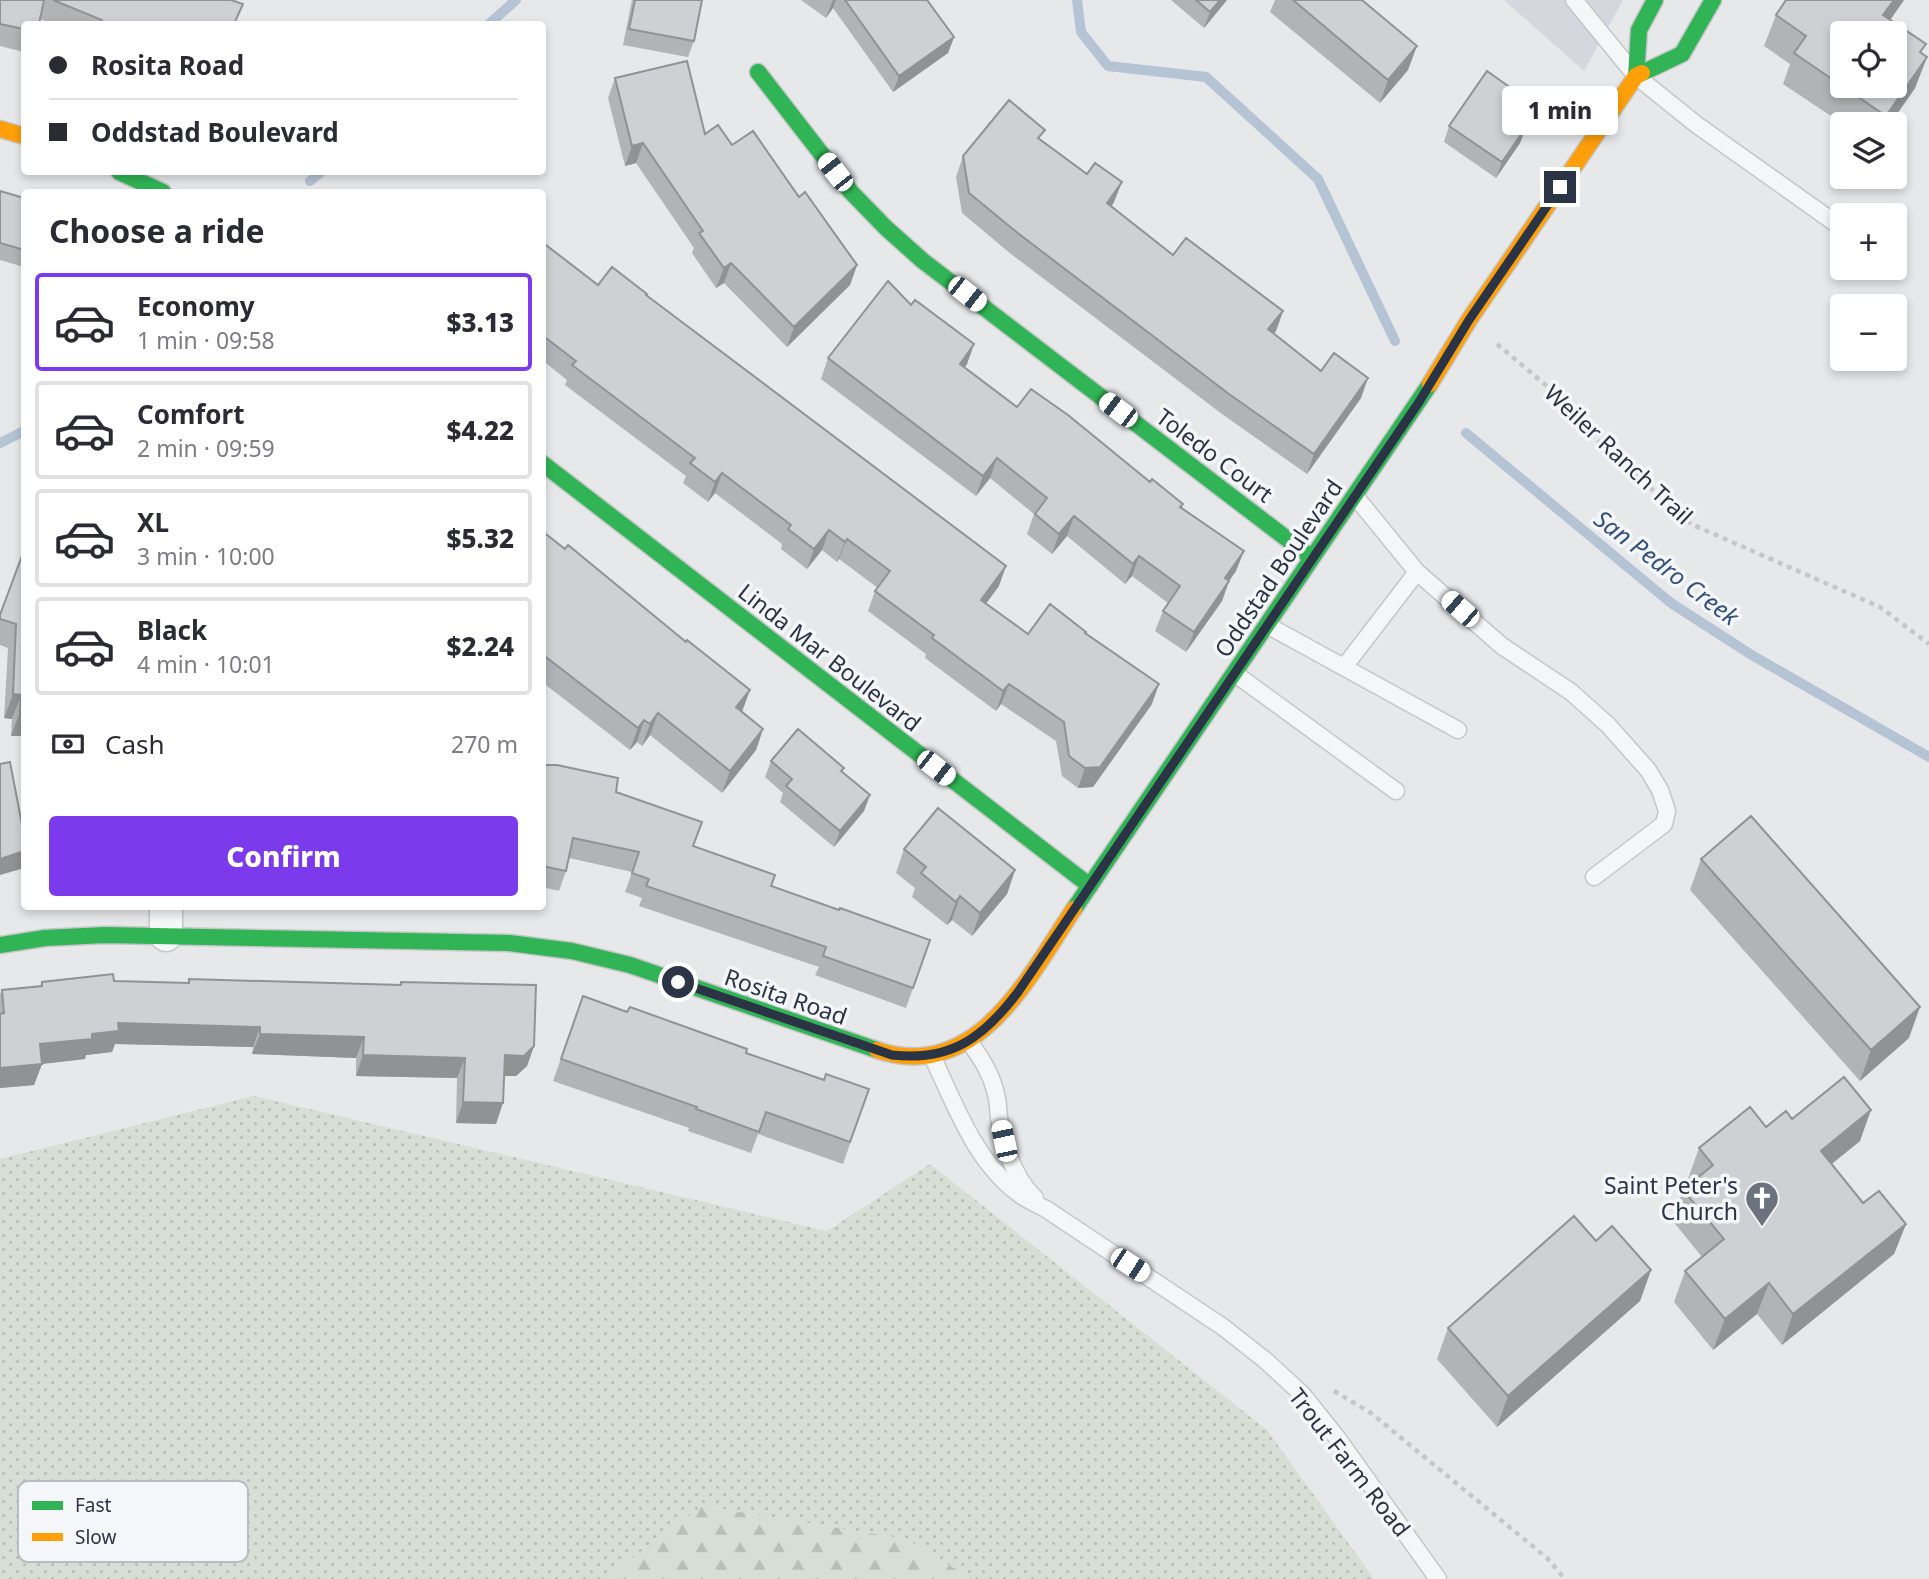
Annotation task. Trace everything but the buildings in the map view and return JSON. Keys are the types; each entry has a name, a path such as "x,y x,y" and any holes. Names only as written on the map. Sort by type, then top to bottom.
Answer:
{"street":[{"path":"1655,0 1639,30 1636,76 1682,54 1713,0"},
{"name":"Toledo Court","path":"758,72 851,192 886,228 934,269 1312,558"},
{"name":"Oddstad Boulevard","path":"932,1056 969,1041 1004,1011 1419,402 1469,320 1636,76"},
{"path":"0,129 21,135"},
{"path":"126,175 156,189"},
{"name":"Linda Mar Boulevard","path":"546,466 1090,886"},
{"name":"Rosita Road","path":"0,945 93,935 166,921 509,943 572,951 629,965 871,1049 912,1057 932,1056"}],"lane":[{"path":"1574,0 1636,76 1697,125 1830,219"},
{"path":"1354,496 1417,572 1502,646 1571,692 1608,725 1648,770 1661,790 1667,811 1664,824 1594,877"},
{"path":"1344,667 1417,572"},
{"path":"1267,625 1458,730"},
{"path":"1234,673 1396,791"},
{"name":"Trout Farm Road","path":"969,1041 988,1069 996,1091 1004,1141 1013,1167 1027,1191 1046,1209"},
{"name":"Trout Farm Road","path":"932,1056 965,1126 996,1172 1018,1194 1046,1209 1223,1327 1265,1360 1303,1395 1338,1439 1438,1579"}],"path":[{"name":"Weiler Ranch Trail","path":"1469,320 1567,403 1601,444 1691,524 1880,607 1929,644"},
{"path":"1328,1388 1371,1413 1548,1558 1564,1579"}],"shaded area":[{"path":"1504,0 1623,0 1584,71"}],"green space":[{"path":"254,1096 827,1231 930,1164 1267,1430 1374,1579 972,1579 906,1539 703,1506 604,1579 0,1579 0,1159"},
{"path":"702,1506 906,1539 972,1579 604,1579"}],"waterway":[{"name":"San Pedro Creek","path":"492,21 516,0"},
{"name":"San Pedro Creek","path":"1077,0 1081,32 1108,66 1206,77 1318,179 1395,341"},
{"name":"San Pedro Creek","path":"310,181 317,175"},
{"path":"0,443 21,432"},
{"name":"San Pedro Creek","path":"1466,433 1671,603 1750,654 1929,757"}],"traffic: fast":[{"path":"1636,76 1639,30 1655,0"},
{"path":"1642,73 1682,54 1713,0"},
{"path":"758,72 851,192 923,261 1312,558"},
{"path":"126,175 156,189"},
{"path":"1074,909 1430,384"},
{"path":"546,466 1090,886"},
{"path":"0,945 45,938 105,935 509,943 572,951 630,965 877,1050"}],"traffic: slow":[{"path":"1430,384 1469,320 1636,76 1642,73"},
{"path":"0,129 21,135"},
{"path":"877,1050 912,1056 944,1052 971,1038 996,1017 1018,992 1074,909"}],"place":[{"name":"Saint Peter's Church","path":"1762,1228"}],"route":[{"path":"678,982 892,1055 932,1056 951,1050 986,1029 1018,992 1419,402 1469,320 1560,187"}]}
